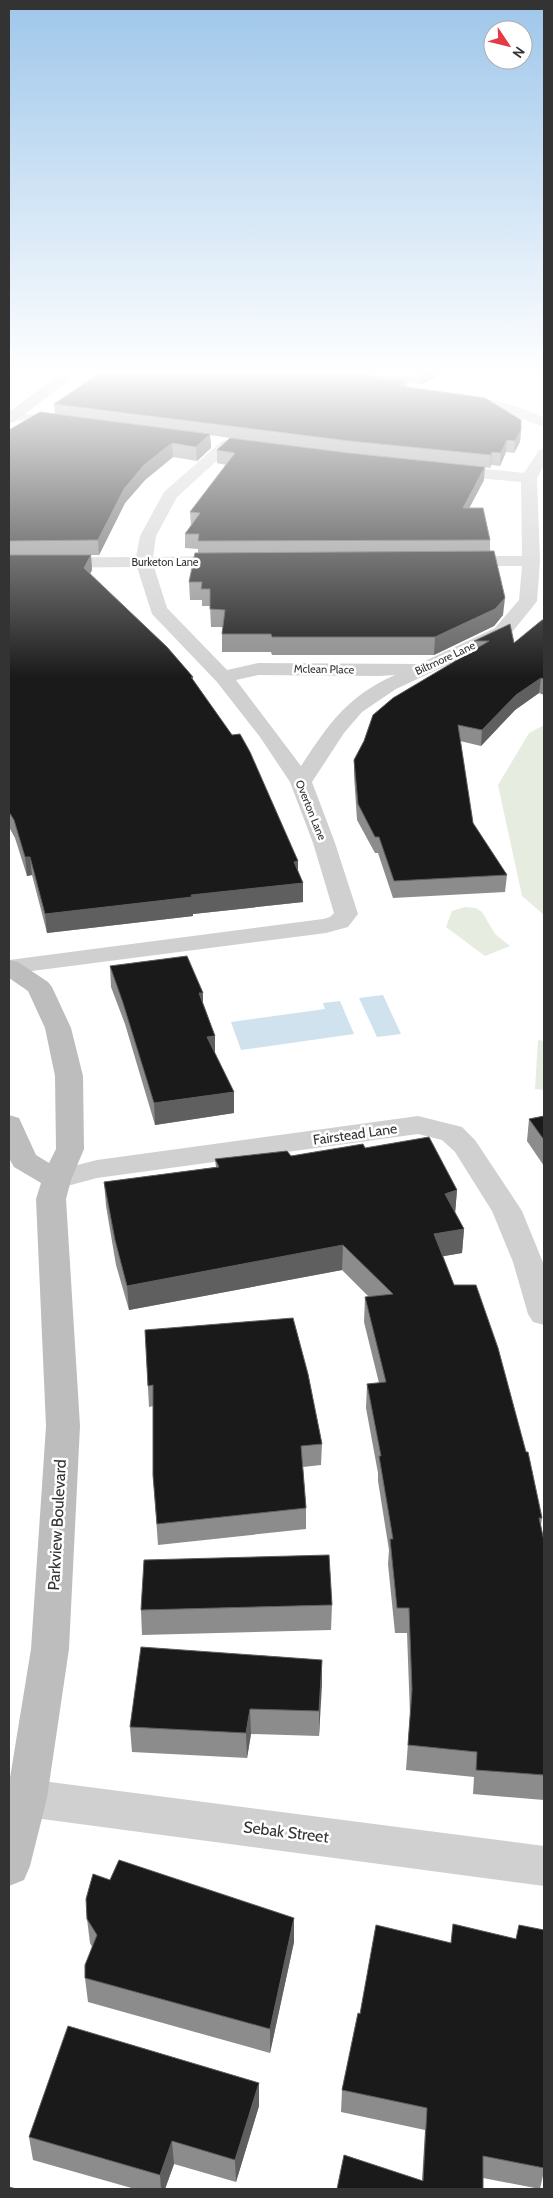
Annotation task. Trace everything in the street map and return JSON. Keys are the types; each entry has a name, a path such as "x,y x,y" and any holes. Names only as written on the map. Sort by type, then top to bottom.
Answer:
{"street":[{"name":"Overton Lane","path":"9,967 326,926 339,922 346,914 302,782 267,732 224,678 158,610 144,562 148,536 170,495 196,472"},
{"path":"463,472 529,478 533,472"},
{"name":"Biltmore Lane","path":"302,782 336,729 355,708 389,684 502,632 528,601 531,561 529,478"},
{"name":"Burketon Lane","path":"9,563 250,561"},
{"path":"439,561 531,561"},
{"name":"Mclean Place","path":"224,678 242,671 258,669 380,670 425,667"},
{"name":"Parkview Boulevard","path":"9,967 39,987 58,1028 69,1076 70,1149 56,1180 51,1199 63,1426 50,1649 27,1798 9,1866"},
{"path":"9,1124 24,1160 56,1180"},
{"name":"Fairstead Lane","path":"56,1180 97,1170 418,1125 452,1133 465,1146 507,1211 528,1262 544,1314"},
{"name":"Sebak Street","path":"27,1798 544,1866"}],"shaded area":[{"path":"544,725 544,915 522,896 498,785 529,733"},
{"path":"465,907 476,908 482,912 495,934 510,946 485,956 446,927 452,911"},
{"path":"538,1040 544,1041 544,1090 535,1089"}],"water":[{"path":"383,995 401,1034 377,1037 359,998"},
{"path":"340,1001 354,1034 241,1050 231,1022 325,1009 323,1003"}],"building":[{"path":"9,472 139,472 124,489 98,540 9,541"},
{"path":"221,472 483,472 463,508 483,508 490,540 198,541 199,534 185,534 200,513 190,512"},
{"path":"494,551 505,598 495,609 435,637 272,637 271,634 222,634 225,610 210,609 210,589 201,589 202,582 189,582 195,553"},
{"path":"9,555 91,555 84,568 167,647 193,677 191,677 232,735 240,734 250,752 298,861 294,862 303,883 45,914 30,857 25,857 14,820 9,812"},
{"path":"544,620 544,679 541,678 516,695 482,730 458,725 473,823 507,875 394,881 379,837 375,837 358,804 354,760 364,741 373,715 393,698 489,641 474,641 510,624 514,643"},
{"path":"187,956 203,993 199,993 215,1036 207,1037 234,1092 154,1103 110,966"},
{"path":"544,1116 544,1140 529,1119"},
{"path":"429,1137 457,1190 445,1194 464,1229 434,1234 454,1285 476,1285 498,1348 526,1452 528,1452 542,1518 539,1518 544,1541 544,1775 476,1770 477,1752 408,1745 412,1690 409,1608 397,1608 390,1539 393,1539 379,1456 381,1456 367,1384 386,1382 365,1297 393,1294 343,1245 127,1286 115,1240 104,1182 219,1167 215,1159 287,1151 291,1156 363,1144 365,1148"},
{"path":"293,1318 308,1374 322,1444 301,1446 306,1508 157,1524 153,1475 153,1385 148,1386 145,1330"},
{"path":"329,1555 332,1605 141,1610 144,1560"},
{"path":"141,1647 322,1660 319,1711 250,1709 246,1733 130,1727"},
{"path":"119,1860 294,1918 270,2029 85,1978 85,1965 97,1935 87,1919 86,1899 93,1874 110,1880"},
{"path":"453,1924 516,1939 519,1925 544,1930 544,2168 483,2156 483,2189 337,2189 344,2155 423,2181 427,2108 342,2090 358,2013 360,2014 376,1925 451,1943"},
{"path":"68,2026 259,2083 235,2160 172,2141 160,2175 29,2137"}]}
